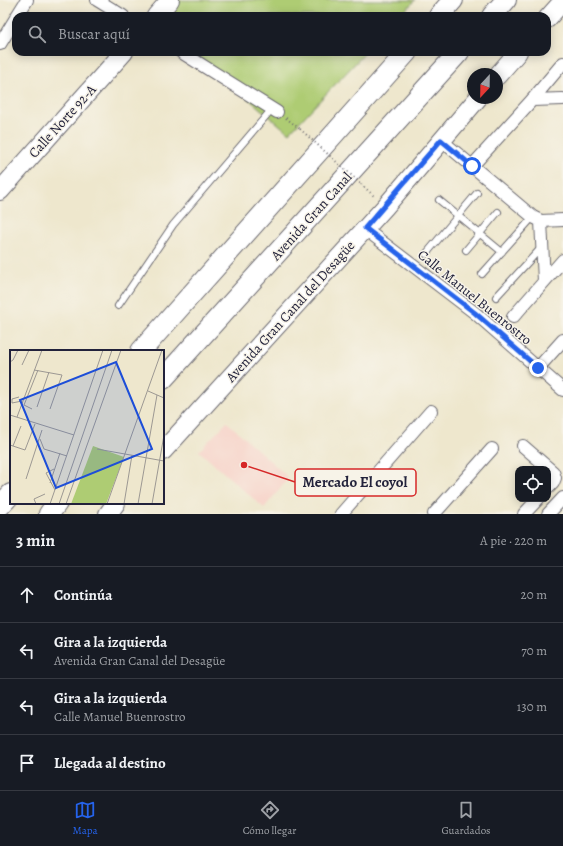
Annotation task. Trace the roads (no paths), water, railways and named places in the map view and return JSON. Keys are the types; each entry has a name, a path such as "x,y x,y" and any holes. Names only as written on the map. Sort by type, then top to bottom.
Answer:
{"main road":[{"path":"442,12 453,0"},
{"path":"496,12 506,0"},
{"path":"142,350 403,56"},
{"name":"Avenida Gran Canal","path":"164,378 455,56"},
{"path":"0,506 10,495"},
{"path":"49,514 56,504"}],"street":[{"path":"20,12 27,0"},
{"path":"97,0 118,9"},
{"path":"160,12 170,0"},
{"path":"551,14 563,1"},
{"path":"0,44 12,25"},
{"name":"Calle Norte 92-A","path":"0,190 120,56"},
{"path":"186,56 274,110"},
{"path":"503,69 514,56"},
{"path":"472,166 532,100 563,63"},
{"path":"532,100 563,99"},
{"name":"Avenida Gran Canal del Desagüe","path":"164,450 365,228 473,104"},
{"path":"441,140 537,219 563,220"},
{"path":"537,219 542,247 544,281"},
{"name":"Calle Manuel Buenrostro","path":"365,228 475,313 563,390"},
{"path":"513,318 563,260"},
{"path":"538,368 563,340"},
{"path":"341,514 431,411"},
{"path":"523,446 546,466"},
{"path":"434,514 492,449"},
{"path":"551,470 555,478 551,485"},
{"path":"524,514 535,502"},
{"path":"108,514 115,504"}],"lane":[{"path":"118,306 173,225 274,110"},
{"path":"426,254 477,193"},
{"path":"439,200 502,252"},
{"path":"466,250 498,212"},
{"path":"482,274 502,252 537,219"},
{"path":"496,297 542,247"}],"place":[{"name":"Mercado El coyol","path":"244,465"}]}
